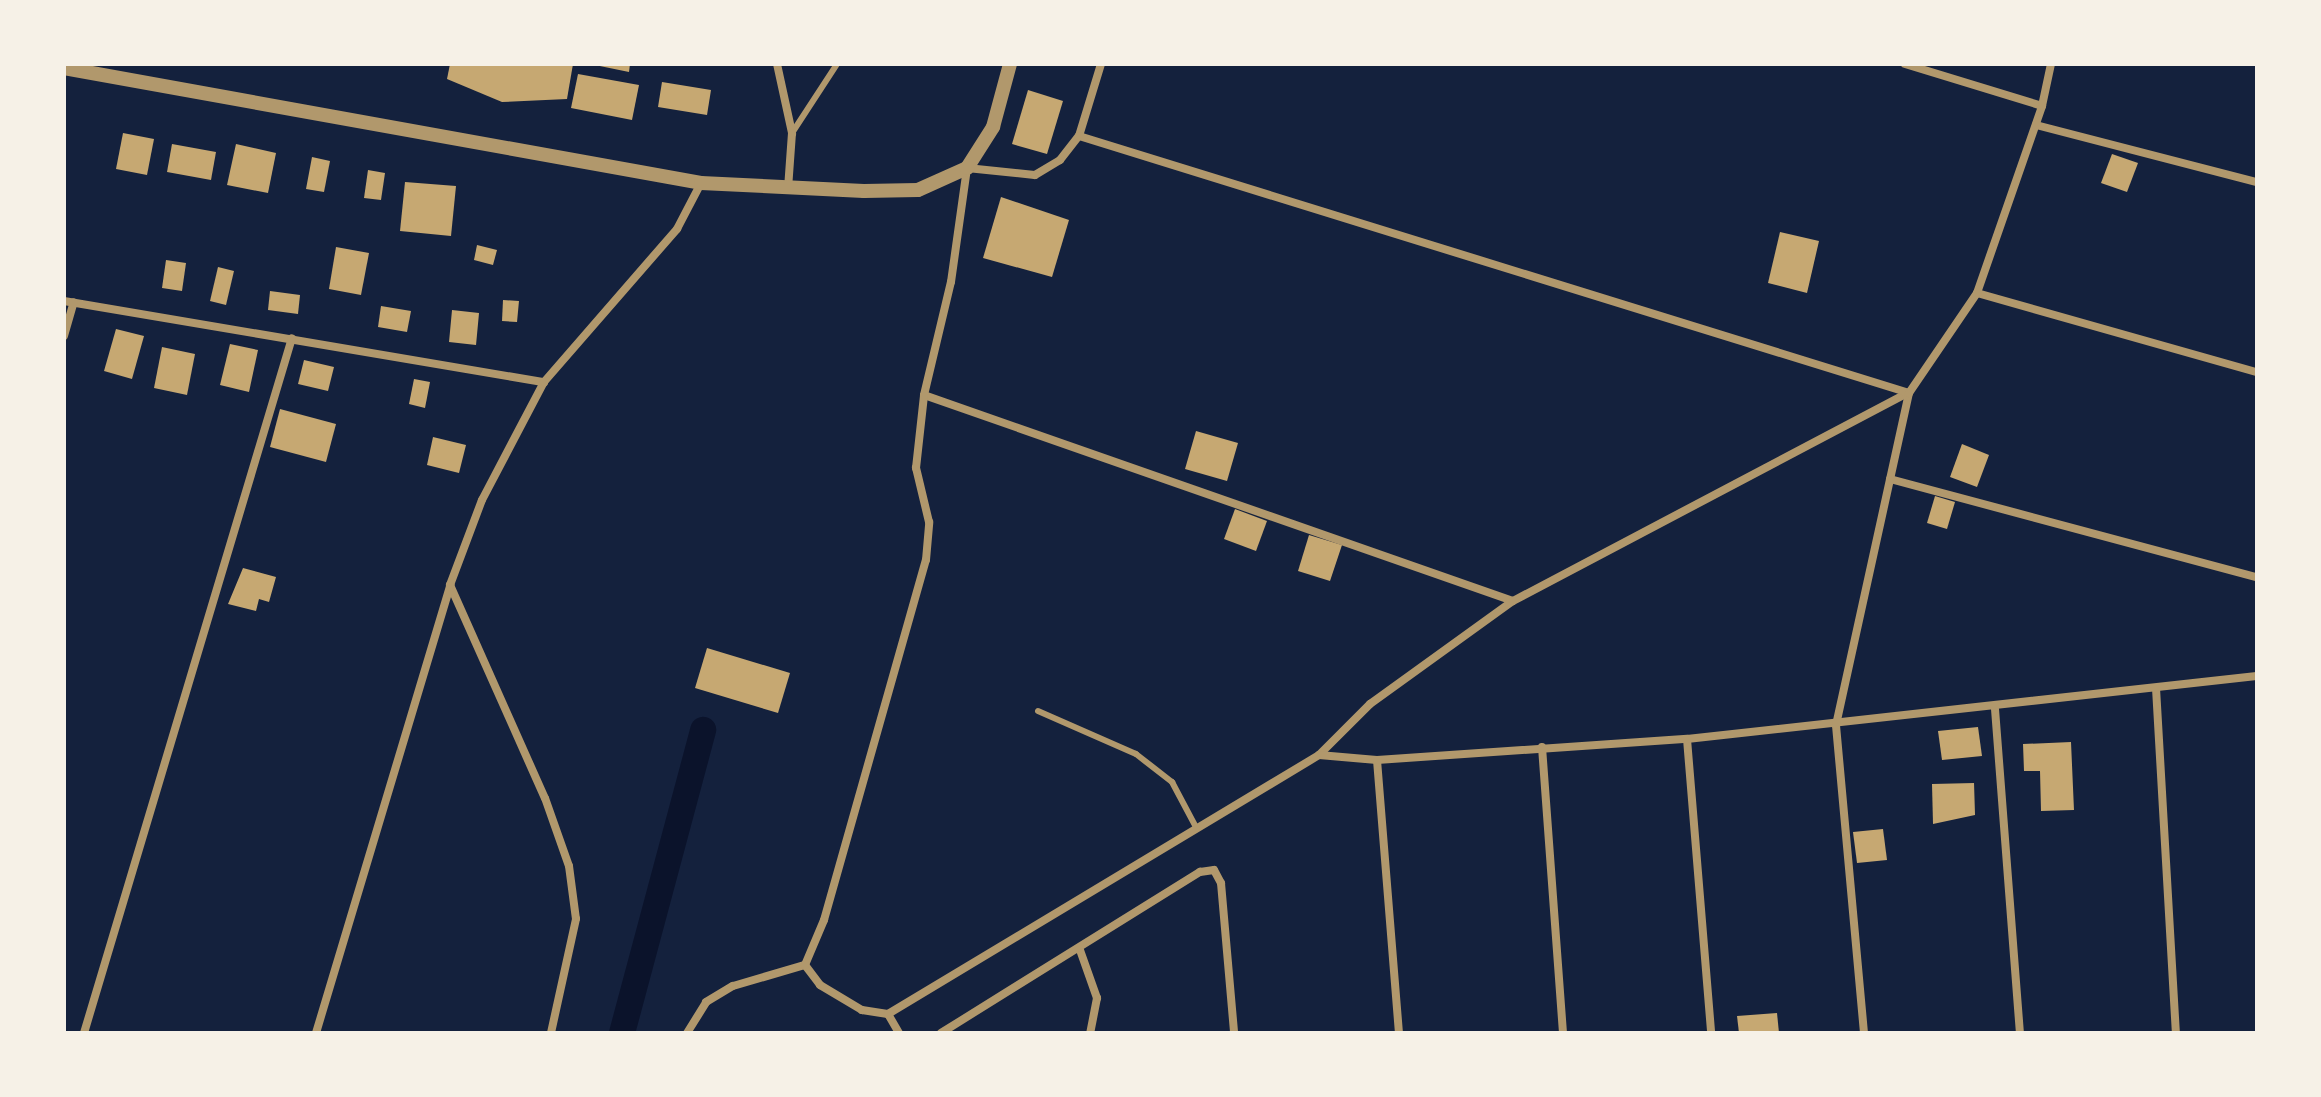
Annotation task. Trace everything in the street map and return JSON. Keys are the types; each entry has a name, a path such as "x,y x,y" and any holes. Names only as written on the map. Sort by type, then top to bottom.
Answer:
{"street":[{"path":"777,64 792,133 788,190"},
{"path":"805,965 824,920 926,560 929,522 916,468 924,395 951,282 967,168 993,127 1010,64"},
{"path":"64,68 701,183 788,190 918,190 967,168 1035,175 1060,160 1079,136 1101,64"},
{"path":"1905,64 2042,106"},
{"path":"1864,1033 1836,725 1909,393 1977,293 2036,125 2051,64"},
{"path":"2036,125 2257,182"},
{"path":"1079,136 1909,393"},
{"path":"316,1033 450,585 482,500 544,382 677,229 701,183"},
{"path":"1977,293 2257,372"},
{"path":"64,336 69,302 544,382"},
{"path":"84,1033 292,338"},
{"path":"888,1014 1319,755 1370,704 1513,601 1909,393"},
{"path":"924,395 1513,601"},
{"path":"1890,479 2257,577"},
{"path":"450,585 545,798 569,866 576,919 551,1033"},
{"path":"1319,755 1377,760 1687,739 1995,709 2257,676"},
{"path":"2156,688 2176,1033"},
{"path":"1995,709 2020,1033"},
{"path":"1687,739 1711,1033"},
{"path":"1542,747 1563,1033"},
{"path":"1377,760 1399,1033"},
{"path":"941,1033 1080,950 1200,872 1214,870 1221,883 1234,1033"},
{"path":"1080,950 1097,998 1090,1033"},
{"path":"805,965 820,985 851,1004 888,1014 899,1033"},
{"path":"687,1033 706,1002 733,986 805,965"}],"lane":[{"path":"792,133 837,64"},
{"path":"1038,711 1136,754 1172,782 1197,829"}],"building":[{"path":"450,64 573,64 567,99 502,102 447,79"},
{"path":"590,64 630,64 629,72"},
{"path":"578,74 639,85 632,120 571,108"},
{"path":"662,82 711,90 707,115 658,107"},
{"path":"1028,90 1063,101 1047,154 1012,144"},
{"path":"123,133 154,139 147,175 116,169"},
{"path":"172,144 216,152 211,180 167,172"},
{"path":"236,144 276,153 268,193 227,185"},
{"path":"2112,154 2138,163 2127,192 2101,183"},
{"path":"312,157 330,161 324,192 306,189"},
{"path":"368,170 385,173 381,200 364,198"},
{"path":"405,182 456,186 451,236 400,231"},
{"path":"1001,197 1069,220 1052,277 983,258"},
{"path":"1780,232 1819,241 1807,293 1768,283"},
{"path":"477,245 497,250 493,265 474,260"},
{"path":"336,247 369,253 361,295 329,289"},
{"path":"166,260 186,263 182,291 162,288"},
{"path":"218,267 234,271 226,305 210,301"},
{"path":"270,291 300,295 298,314 268,310"},
{"path":"503,300 519,301 517,322 502,321"},
{"path":"381,306 411,311 407,332 378,327"},
{"path":"452,310 479,313 476,345 449,342"},
{"path":"116,329 144,336 132,379 104,371"},
{"path":"230,344 258,350 249,392 220,385"},
{"path":"162,347 195,354 187,395 154,388"},
{"path":"304,360 334,367 328,391 298,384"},
{"path":"414,379 430,382 425,408 409,404"},
{"path":"280,409 336,424 326,462 270,447"},
{"path":"1196,431 1238,443 1227,481 1185,469"},
{"path":"433,437 466,445 459,473 427,465"},
{"path":"1962,444 1989,455 1977,487 1950,477"},
{"path":"1935,496 1955,502 1947,529 1927,523"},
{"path":"1235,509 1267,521 1256,551 1224,539"},
{"path":"1309,535 1342,545 1330,581 1298,571"},
{"path":"243,568 276,577 269,602 259,599 256,611 228,604"},
{"path":"707,648 790,673 778,713 695,688"},
{"path":"1978,727 1982,756 1942,760 1938,731"},
{"path":"2071,742 2074,810 2041,811 2040,771 2024,771 2023,744"},
{"path":"1974,783 1975,815 1933,824 1932,784"},
{"path":"1883,829 1887,860 1857,863 1853,832"},
{"path":"1777,1013 1779,1033 1739,1033 1737,1016"}],"waterway":[{"path":"622,1033 703,730"}]}
